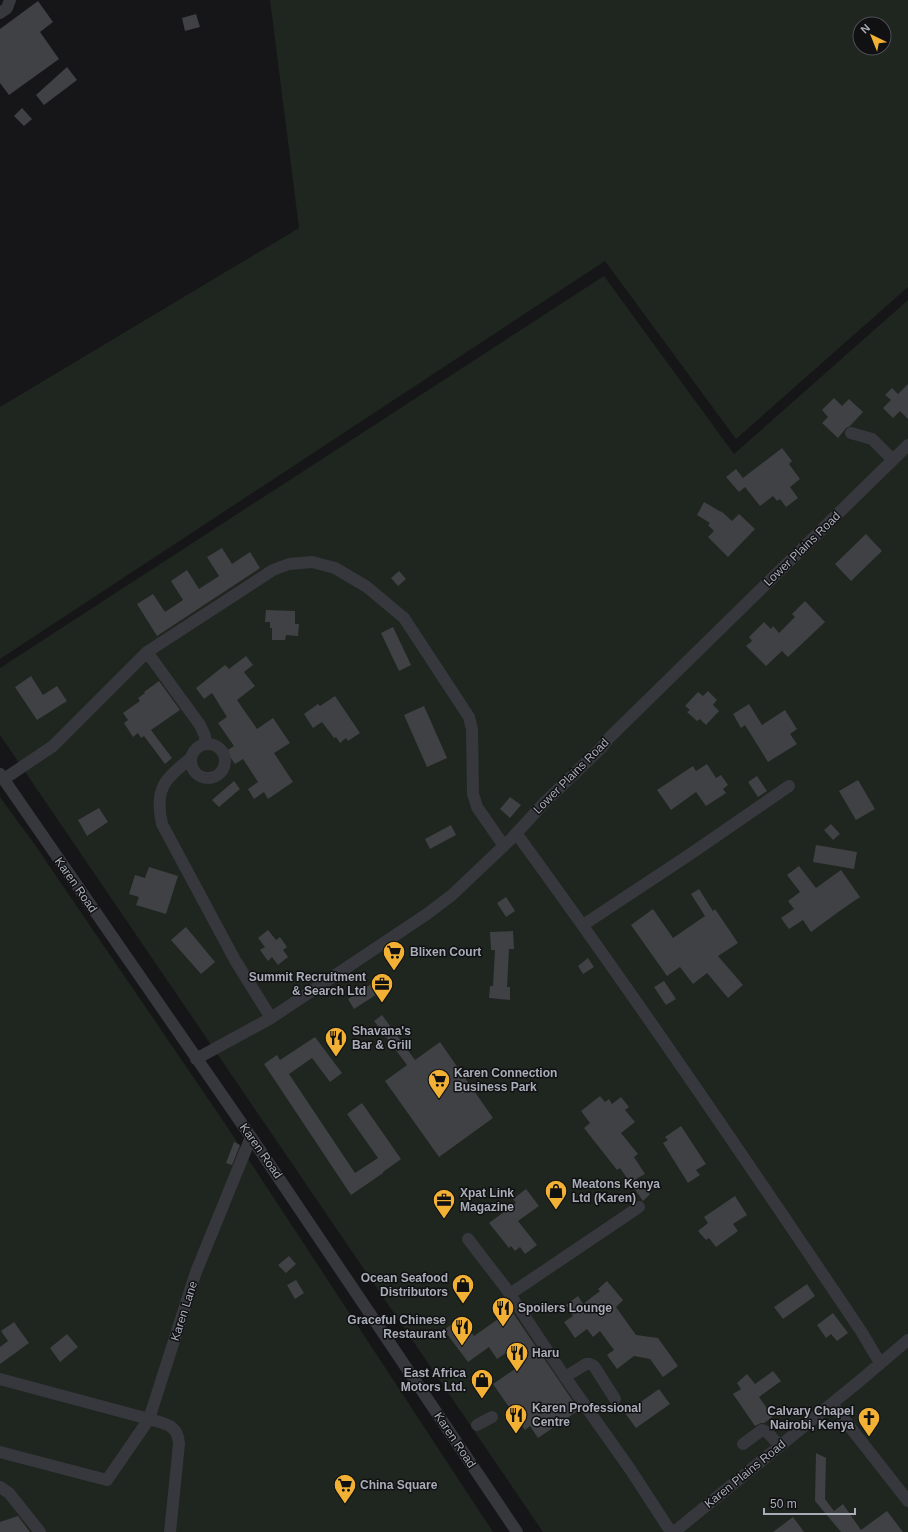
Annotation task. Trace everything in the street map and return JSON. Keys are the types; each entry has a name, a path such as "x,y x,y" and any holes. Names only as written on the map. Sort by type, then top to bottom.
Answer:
{"street":[{"path":"0,13 7,8 10,0"},
{"path":"851,433 872,439 894,460"},
{"name":"Lower Plains Road","path":"196,1059 272,1018 427,914 469,880 504,846 545,802 601,748 610,737 908,446"},
{"path":"2,777 53,746 147,652 274,570 290,564 312,562 335,568 367,587 404,618 469,716 472,729 473,794 476,808 504,846"},
{"path":"147,652 200,725 205,736 205,744"},
{"path":"205,744 215,745 224,753 225,763 221,772 217,776 208,778 202,777 193,769 191,764 191,758 195,749 205,744"},
{"path":"191,758 169,776 160,792 159,811 162,824 235,960 272,1018"},
{"name":"Karen Road","path":"2,777 251,1137 517,1532"},
{"path":"583,925 689,855 789,786"},
{"path":"516,833 583,925 704,1099 861,1331 880,1363"},
{"name":"Karen Lane","path":"0,1452 107,1480 149,1419 196,1272 251,1137"},
{"path":"510,1294 639,1207"},
{"path":"468,1239 510,1294 565,1378 630,1469 672,1532"},
{"name":"Karen Plains Road","path":"672,1532 832,1404 908,1340"},
{"path":"565,1378 586,1364 590,1364 594,1366 615,1399"},
{"path":"0,1379 171,1426 179,1437 170,1532"},
{"path":"832,1404 908,1501"},
{"path":"477,1425 492,1417"},
{"path":"743,1444 762,1430 767,1432 780,1446"},
{"path":"0,1487 9,1493 40,1532"}],"shaded area":[{"path":"270,0 908,0 908,287 736,439 605,261 0,659 0,407 299,228"},
{"path":"604,276 734,454 908,300 908,1532 543,1532 0,735 0,668"},
{"path":"0,797 35,845 228,1128 493,1532 0,1532"}],"building":[{"path":"38,1 53,22 40,32 59,59 9,95 0,83 0,29"},
{"path":"196,14 200,27 185,31 182,18"},
{"path":"67,67 77,80 44,105 36,95"},
{"path":"22,108 32,119 24,126 14,116"},
{"path":"908,384 908,419 900,411 893,418 883,408 891,400 885,395 892,388 898,394"},
{"path":"834,398 842,406 849,399 863,412 838,438 822,423 828,417 822,410"},
{"path":"782,448 792,461 789,464 800,479 790,487 798,498 786,507 780,499 777,501 773,496 760,506 745,487 739,492 726,477 736,469 743,478"},
{"path":"704,502 721,511 732,521 739,514 755,529 728,557 708,537 714,531 708,525 710,523 697,515"},
{"path":"866,534 882,551 851,581 835,564"},
{"path":"222,548 232,564 250,552 260,568 157,636 137,604 153,594 165,612 183,600 171,581 187,570 199,589 219,576 207,557"},
{"path":"399,571 406,579 398,586 391,578"},
{"path":"805,601 825,622 788,657 782,651 766,666 746,646 752,641 749,637 764,622 771,629 773,626 779,633 795,617 792,614"},
{"path":"266,610 295,611 295,624 299,624 298,636 286,635 285,640 272,640 272,628 270,628 270,622 265,622"},
{"path":"393,627 411,665 399,671 381,633"},
{"path":"246,656 253,665 244,672 255,686 237,700 257,729 273,718 290,743 274,753 293,782 268,799 264,792 254,799 248,789 258,782 243,759 235,764 226,751 234,746 218,723 227,717 212,693 204,699 196,688 225,665 229,669"},
{"path":"31,676 43,695 57,686 67,701 37,720 15,687"},
{"path":"159,681 180,710 151,730 172,758 165,764 144,736 141,738 138,733 133,737 124,723 128,720 123,713 140,701 138,698"},
{"path":"708,691 717,700 713,705 719,711 706,725 700,719 697,721 687,712 690,710 685,706 698,692 703,696"},
{"path":"335,696 360,733 348,741 346,738 340,743 336,737 334,738 322,722 313,728 304,714 318,704 320,706"},
{"path":"749,704 762,725 785,710 797,729 790,734 797,744 768,762 745,725 741,728 733,714"},
{"path":"424,706 447,758 427,767 404,715"},
{"path":"707,764 716,778 721,775 728,785 723,789 726,793 706,806 696,792 671,810 657,790 693,766 696,771"},
{"path":"757,776 767,791 758,797 748,782"},
{"path":"858,780 875,809 856,820 839,791"},
{"path":"234,781 240,789 219,807 212,800"},
{"path":"510,797 521,805 510,818 500,809"},
{"path":"99,808 108,822 87,836 78,820"},
{"path":"831,824 840,834 833,840 824,830"},
{"path":"451,825 456,835 430,849 425,839"},
{"path":"816,845 857,852 854,869 813,862"},
{"path":"799,866 816,888 841,870 860,897 811,932 803,920 789,929 781,918 794,909 788,901 800,892 787,875"},
{"path":"149,867 178,876 166,914 136,905 139,897 129,894 135,875 145,878"},
{"path":"699,889 713,911 715,909 738,943 718,956 743,985 728,998 707,973 693,984 680,967 667,976 631,925 653,909 673,938 705,916 691,894"},
{"path":"506,897 515,911 506,917 497,903"},
{"path":"186,927 215,962 201,974 171,940"},
{"path":"268,930 276,940 280,937 287,947 283,950 288,957 278,965 272,957 268,961 260,950 265,947 258,938"},
{"path":"513,931 514,949 509,949 507,987 510,987 510,1000 489,998 490,986 493,986 495,950 491,950 490,932"},
{"path":"588,958 594,967 583,974 578,966"},
{"path":"382,977 388,987 354,1009 348,999"},
{"path":"664,981 676,999 666,1005 654,987"},
{"name":"Karen Connection Business Park","path":"382,1015 415,1060 440,1042 493,1118 439,1157 385,1081 407,1065 374,1021"},
{"path":"315,1037 342,1073 330,1082 312,1058 289,1074 355,1173 378,1158 347,1114 362,1103 401,1159 351,1195 264,1064 277,1055 280,1060"},
{"path":"600,1096 605,1102 609,1099 612,1104 621,1097 629,1107 625,1110 635,1122 621,1133 638,1154 634,1157 645,1174 636,1179 650,1194 643,1201 620,1168 617,1170 584,1128 590,1123 581,1111"},
{"path":"681,1126 706,1164 696,1170 700,1175 688,1183 663,1143 668,1140 665,1137"},
{"path":"234,1142 240,1145 232,1165 226,1163"},
{"path":"526,1189 539,1206 518,1221 537,1245 525,1254 520,1247 515,1251 511,1246 509,1248 489,1223 516,1203 513,1199"},
{"path":"735,1196 747,1215 733,1224 738,1231 716,1247 709,1238 706,1240 698,1231 708,1223 704,1217"},
{"path":"289,1256 296,1264 286,1273 278,1265"},
{"path":"296,1280 304,1293 295,1299 287,1285"},
{"path":"607,1281 623,1300 616,1307 636,1335 658,1338 678,1366 663,1377 650,1359 634,1356 617,1369 607,1355 614,1350 600,1331 593,1337 587,1329 575,1338 564,1322 573,1316 566,1305 578,1296 583,1304 600,1291 598,1289"},
{"path":"807,1284 815,1296 783,1319 774,1307"},
{"path":"511,1310 579,1410 538,1438 530,1426 525,1430 493,1384 525,1362 515,1347 497,1359 489,1347 468,1362 444,1330 461,1317 474,1336"},
{"path":"833,1313 848,1333 837,1341 831,1334 826,1338 817,1325"},
{"path":"14,1322 29,1343 0,1364 0,1347 8,1341 1,1331"},
{"path":"67,1334 78,1347 60,1362 50,1348"},
{"path":"773,1371 781,1381 759,1397 773,1417 764,1423 755,1426 733,1394 741,1389 737,1383 747,1374 755,1384"},
{"path":"659,1389 670,1404 636,1428 625,1413"},
{"path":"816,1453 826,1458 825,1499 834,1511 843,1504 861,1530 887,1511 903,1532 841,1532 815,1501"},
{"path":"18,1516 30,1532 0,1532 0,1522"},
{"path":"793,1517 804,1532 773,1532"}],"place":[{"name":"Blixen Court","path":"394,972"},
{"name":"Summit Recruitment & Search Ltd","path":"382,1004"},
{"name":"Shavana's Bar & Grill","path":"336,1058"},
{"name":"Karen Connection Business Park","path":"439,1100"},
{"name":"Meatons Kenya Ltd (Karen)","path":"556,1210"},
{"name":"Xpat Link Magazine","path":"444,1220"},
{"name":"Ocean Seafood Distributors","path":"463,1304"},
{"name":"Spoilers Lounge","path":"503,1328"},
{"name":"Graceful Chinese Restaurant","path":"462,1346"},
{"name":"Haru","path":"517,1372"},
{"name":"East Africa Motors Ltd.","path":"482,1400"},
{"name":"Karen Professional Centre","path":"516,1434"},
{"name":"Calvary Chapel Nairobi, Kenya","path":"869,1438"},
{"name":"China Square","path":"345,1504"}]}
